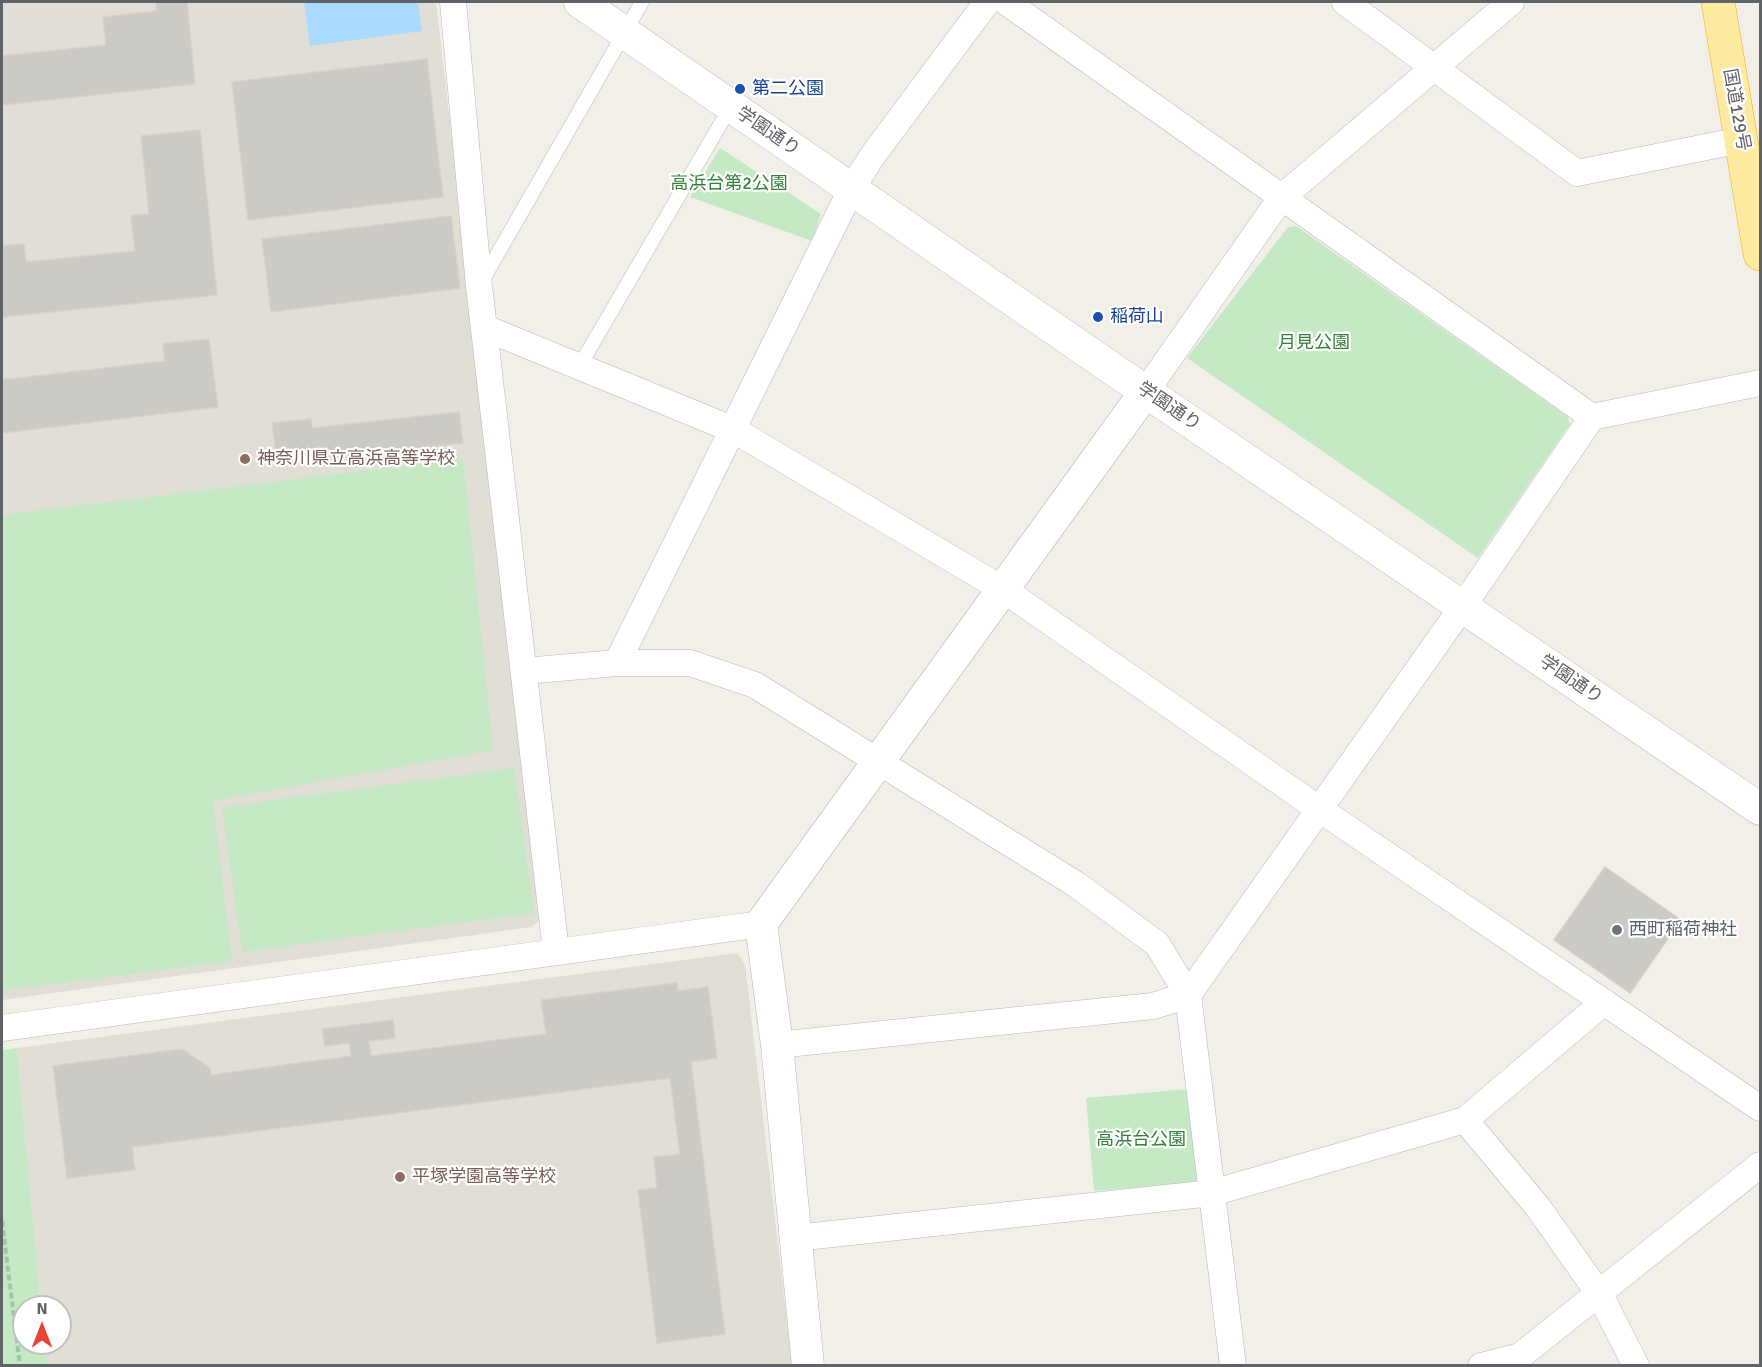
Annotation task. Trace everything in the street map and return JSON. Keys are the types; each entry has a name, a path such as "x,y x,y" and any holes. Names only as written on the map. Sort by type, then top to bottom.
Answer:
{"highway":[{"name":"国道129号","path":"1718,2 1761,254"}],"street":[{"path":"453,2 479,286 556,952"},
{"name":"学園通り","path":"580,2 1146,392 1761,809"},
{"path":"617,663 852,188 873,155 987,2"},
{"path":"1006,2 1592,417"},
{"path":"1344,2 1577,173 1741,141"},
{"path":"808,1365 777,1045 761,924 881,762 1146,392 1281,198 1511,2"},
{"path":"485,328 734,430 1004,590 1319,809 1761,1108"},
{"path":"777,1045 1153,1006 1188,995 1463,606 1592,417 1761,383"},
{"path":"524,671 617,663 690,663 755,685 1077,885 1157,944 1188,995 1233,1365"},
{"path":"2,1028 761,924"},
{"path":"795,1238 1212,1193 1465,1120 1604,1002"},
{"path":"1465,1120 1537,1206 1600,1295 1636,1365"},
{"path":"1481,1365 1520,1356 1600,1295 1761,1165"}],"lane":[{"path":"479,286 642,2"},
{"path":"579,367 731,106"}],"path":[{"path":"2,1221 20,1365"}],"shaded area":[{"name":"神奈川県立高浜高等学校","path":"2,2 436,2 543,917 532,927 2,1000"},
{"name":"平塚学園高等学校","path":"737,953 745,964 792,1365 47,1365 46,1355 72,1355 72,1295 40,1295 17,1048"}],"green space":[{"name":"高浜台第2公園","path":"720,148 821,214 812,241 690,197"},
{"name":"月見公園","path":"1296,226 1568,417 1570,424 1478,558 1187,358 1288,227"},
{"path":"463,459 493,750 213,801 232,961 2,991 2,515"},
{"path":"514,768 534,913 242,952 222,807"},
{"path":"17,1048 40,1295 12,1295 12,1355 46,1355 47,1365 2,1365 2,1050"},
{"name":"高浜台公園","path":"1188,1089 1197,1182 1094,1191 1086,1098"}],"water":[{"path":"304,2 418,2 422,31 310,46"}],"building":[{"path":"156,2 187,2 195,84 2,105 2,56 106,45 103,17 157,11"},
{"path":"427,59 443,197 248,220 232,82"},
{"path":"200,130 217,295 2,317 2,230 3,246 24,244 26,262 135,251 131,216 149,214 141,136"},
{"path":"451,216 460,288 271,312 262,239"},
{"path":"209,339 218,407 2,433 2,380 165,361 163,344"},
{"path":"459,412 463,443 277,463 272,423 311,419 312,428"},
{"name":"西町稲荷神社","path":"1605,867 1681,920 1630,993 1554,940"},
{"path":"677,983 678,991 708,987 717,1058 691,1062 725,1334 657,1343 638,1190 657,1188 654,1157 680,1154 670,1078 132,1147 135,1170 67,1178 53,1066 182,1049 210,1068 211,1075 351,1056 349,1043 325,1046 322,1029 393,1020 395,1038 369,1041 371,1056 546,1034 541,1000"}],"place":[{"name":"第二公園","path":"740,89"},
{"name":"稲荷山","path":"1098,317"},
{"name":"神奈川県立高浜高等学校","path":"245,459"},
{"name":"西町稲荷神社","path":"1617,930"},
{"name":"平塚学園高等学校","path":"400,1177"}]}
